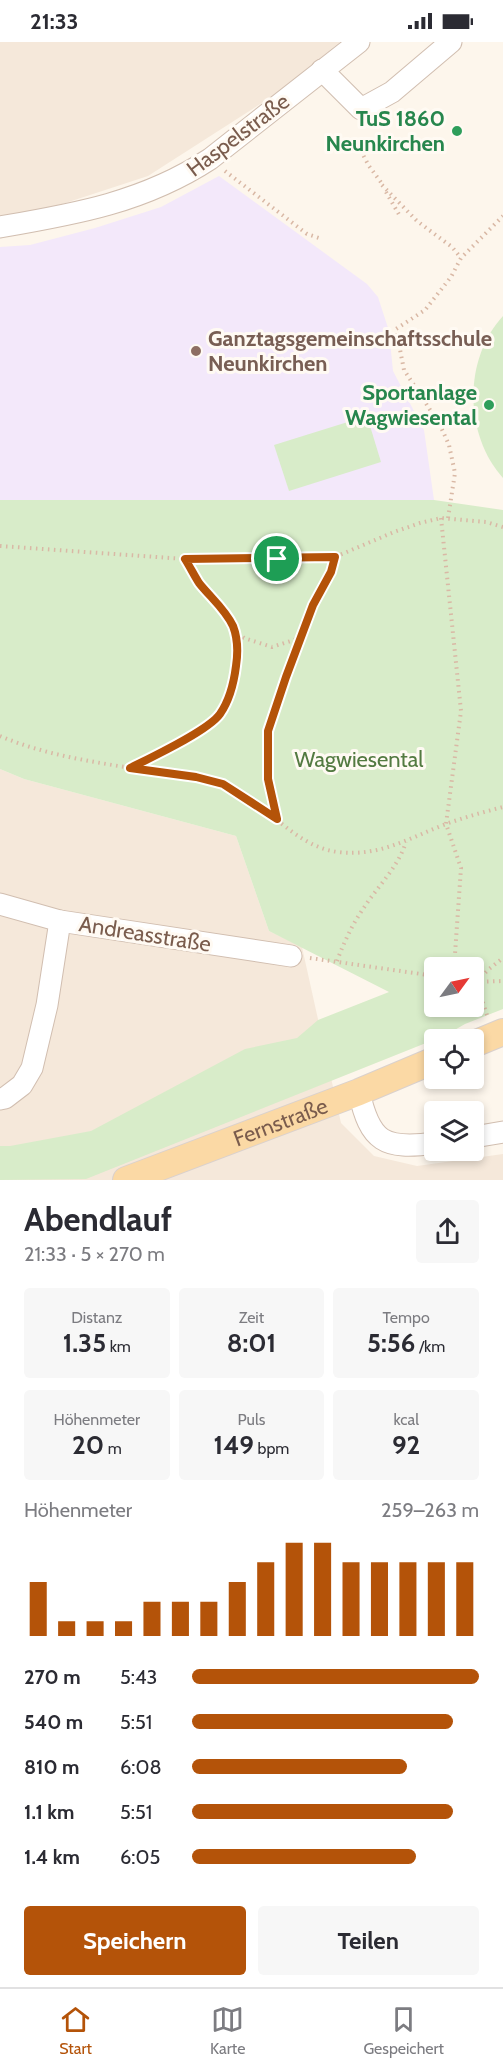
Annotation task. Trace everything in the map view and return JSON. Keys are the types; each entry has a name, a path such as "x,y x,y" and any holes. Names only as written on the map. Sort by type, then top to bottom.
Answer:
{"main road":[{"name":"Fernstraße","path":"126,1180 359,1092 424,1065"}],"street":[{"name":"Haspelstraße","path":"0,227 97,209 145,194 184,176 210,159 358,42"},
{"path":"322,70 361,109 392,92 452,42"},
{"name":"Andreasstraße","path":"0,904 60,921 291,956"},
{"path":"0,1099 5,1098 22,1085 32,1068 47,1005 60,921"},
{"path":"359,1092 363,1113 373,1133 390,1144 424,1143"},
{"path":"484,1135 503,1132"}],"path":[{"path":"355,140 401,218"},
{"path":"210,159 307,234 322,239"},
{"path":"382,185 417,222 452,247 461,258"},
{"path":"448,518 455,473 449,445 440,425 404,370 396,329 425,310 451,277 461,258 503,216"},
{"path":"441,518 461,711 446,824 461,868 455,957"},
{"path":"0,546 185,559 335,557 394,532 441,518 486,522 503,527"},
{"path":"277,819 268,779 268,731 300,638 313,605 331,572 335,557"},
{"path":"130,768 187,738 219,714 233,683 237,658 234,628 227,614 199,582 185,559"},
{"path":"234,628 244,638 272,647 300,638"},
{"path":"0,736 65,756 196,777 223,784 277,819 295,835 317,847 338,852 372,852 406,842 446,824 503,807"},
{"path":"337,961 344,941 363,907 401,858 406,842"},
{"path":"291,956 424,974"},
{"path":"484,974 503,958"},
{"path":"484,982 503,981"},
{"path":"484,1015 490,1037"}],"shaded area":[{"path":"0,42 340,42 276,94 148,176 41,211 0,218"},
{"name":"Ganztagsgemeinschaftsschule Neunkirchen","path":"219,176 367,284 378,297 389,331 393,371 424,430 434,500 0,500 0,247 30,245 161,207"},
{"path":"0,769 24,779 236,836 269,931 302,947 341,1123 374,1156 417,1166 453,1161 484,1161 484,1157 503,1154 503,1180 0,1180"}],"green space":[{"name":"Sportanlage Wagwiesental","path":"503,316 503,478 490,460 481,441 475,419 473,397 475,375 481,353 490,334"},
{"path":"367,416 381,462 289,491 274,445"},
{"name":"Wagwiesental","path":"0,500 434,500 503,510 503,1009 484,1016 484,957 424,957 424,1017 483,1017 456,1029 424,1029 424,1044 86,1179 0,1180 0,1146 91,1131 245,1049 297,1038 318,1020 389,992 269,931 236,836 24,779 0,769"}],"place":[{"name":"TuS 1860 Neunkirchen","path":"457,131"},
{"name":"Ganztagsgemeinschaftsschule Neunkirchen","path":"196,351"},
{"name":"Sportanlage Wagwiesental","path":"489,405"}],"route":[{"path":"335,557 331,572 313,605 268,731 268,779 277,819 223,784 196,777 130,768 187,738 208,724 219,714 233,683 237,658 234,628 227,614 199,582 185,559 277,559 335,557"}]}
